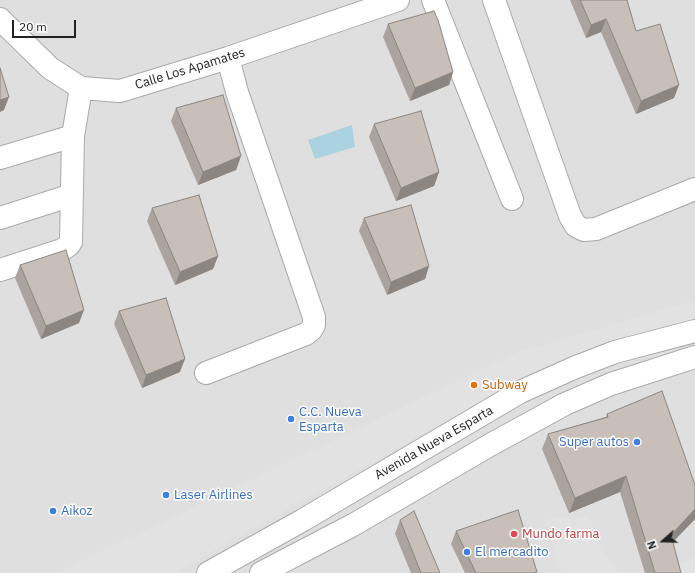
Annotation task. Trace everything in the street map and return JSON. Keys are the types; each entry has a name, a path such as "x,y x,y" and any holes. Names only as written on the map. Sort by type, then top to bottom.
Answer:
{"street":[{"path":"433,0 512,199"},
{"path":"494,0 570,216 576,226 584,230 596,229 695,190"},
{"name":"Calle Los Apamates","path":"0,20 50,68 80,88 120,91 228,58 393,1"},
{"path":"206,373 306,334 314,325 314,317 237,92 228,58"},
{"path":"0,270 62,250 69,245 73,136 80,88"},
{"path":"0,158 73,136"},
{"path":"0,218 72,195"},
{"name":"Avenida Nueva Esparta","path":"208,573 303,520 520,392 576,367 615,352 695,331"},
{"path":"262,573 353,525 490,445 564,404 611,384 695,357"}],"shaded area":[{"path":"0,0 695,0 695,573 0,573"},
{"path":"695,300 695,324 550,365 448,420 174,573 56,573 516,353"},
{"path":"589,517 602,551 621,573 562,573 545,519"},
{"path":"695,556 695,573 679,573 677,565"}],"water":[{"path":"352,125 355,147 315,159 308,140"}],"building":[{"path":"580,0 627,0 636,31 660,24 679,85 641,101 606,19 591,25"},
{"path":"434,11 453,72 415,88 388,24"},
{"path":"0,68 9,97 0,100"},
{"path":"223,95 241,156 203,172 176,108"},
{"path":"421,111 439,172 401,188 374,124"},
{"path":"199,195 218,256 180,272 152,208"},
{"path":"411,205 429,266 391,282 364,218"},
{"path":"66,250 84,310 46,326 20,265"},
{"path":"166,298 185,359 146,375 119,311"},
{"path":"662,391 695,485 695,509 671,535 681,573 655,573 626,476 575,498 548,434 608,417 607,414"},
{"path":"518,510 537,572 476,573 456,531"},
{"path":"414,511 440,573 421,573 400,520"}],"place":[{"name":"Subway","path":"474,385"},
{"name":"C.C. Nueva Esparta","path":"291,419"},
{"name":"Super autos","path":"637,442"},
{"name":"Laser Airlines","path":"166,495"},
{"name":"Aikoz","path":"53,511"},
{"name":"Mundo farma","path":"514,534"},
{"name":"El mercadito","path":"467,552"}]}
